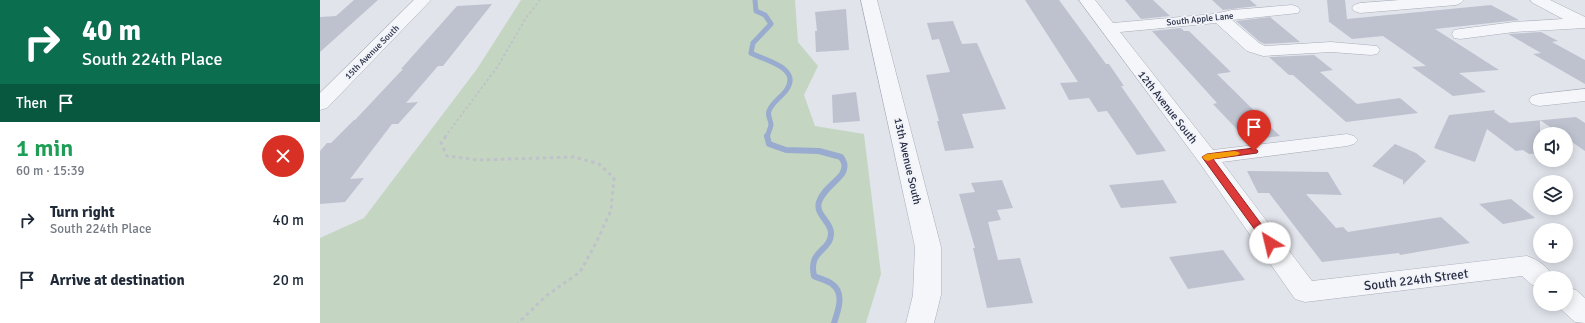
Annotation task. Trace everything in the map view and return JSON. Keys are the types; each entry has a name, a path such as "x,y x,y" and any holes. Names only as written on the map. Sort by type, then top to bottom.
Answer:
{"street":[{"name":"15th Avenue South","path":"320,104 423,0"},
{"name":"13th Avenue South","path":"869,0 928,247 929,283 920,323"},
{"name":"12th Avenue South","path":"1087,0 1207,157 1305,292"},
{"path":"1360,8 1456,0"},
{"path":"1538,0 1584,23"},
{"name":"South Apple Lane","path":"1108,28 1292,10"},
{"path":"1220,18 1253,47 1263,51 1331,47 1371,50"},
{"path":"1460,34 1514,27 1584,23"},
{"path":"1539,100 1585,95"},
{"path":"1207,157 1347,140"},
{"name":"South 224th Street","path":"1305,292 1533,272"},
{"path":"1573,304 1585,314"}],"path":[{"path":"518,323 546,296 580,272 596,243 610,210 614,178 599,164 574,157 479,160 447,156 440,143 498,66 526,18 540,0"}],"green space":[{"path":"521,0 795,0 798,42 818,66 804,95 815,126 864,134 881,274 866,323 320,323 320,238 364,218 477,69"}],"building":[{"path":"354,0 378,0 320,52 320,17 336,16"},
{"path":"1025,0 1059,0 1106,64 1109,64 1124,86 1121,86 1166,151 1137,155 1107,111 1098,112 1089,98 1069,100 1060,83 1078,82"},
{"path":"1125,0 1153,0 1170,16 1141,19"},
{"path":"1212,0 1250,0 1257,6 1223,10"},
{"path":"1327,0 1345,0 1347,19 1491,5 1519,20 1435,29 1499,70 1459,73 1486,92 1453,96 1412,67 1426,66 1383,36 1352,39 1328,21"},
{"path":"492,4 443,66 438,66 406,103 418,102 398,124 392,124 350,179 364,178 345,202 320,204 320,151 327,143 331,143 355,120 403,69 401,69 457,6"},
{"path":"846,9 849,50 816,52 815,31 817,31 815,12"},
{"path":"1270,17 1300,42 1265,44 1260,42 1236,21"},
{"path":"953,21 962,44 977,43 1006,109 962,114 974,148 945,151 937,121 939,121 926,75 950,72 939,39 932,40 927,23"},
{"path":"1181,28 1184,31 1189,31 1231,72 1217,74 1280,136 1247,140 1213,104 1217,103 1152,31"},
{"path":"1541,32 1558,41 1552,42 1585,60 1585,84 1533,54 1541,53 1508,34"},
{"path":"1314,55 1333,70 1320,72 1357,104 1400,98 1418,113 1346,122 1293,75 1289,75 1269,57"},
{"path":"856,92 860,121 833,123 832,95"},
{"path":"1495,110 1494,112 1510,123 1540,120 1540,127 1533,127 1533,154 1529,154 1523,150 1516,151 1487,129 1475,162 1434,148 1449,115"},
{"path":"1576,117 1585,123 1585,151 1573,143 1573,127 1550,127 1540,120"},
{"path":"1395,144 1416,153 1426,161 1403,185 1403,180 1372,166"},
{"path":"1247,171 1328,172 1342,195 1306,194 1336,228 1343,227 1348,232 1441,217 1470,243 1400,255 1399,253 1322,262 1269,193 1258,193"},
{"path":"1002,180 1013,208 997,210 1001,220 988,222 998,260 1020,258 1033,303 987,308 973,248 975,248 959,194 975,192 971,183"},
{"path":"1163,180 1177,203 1121,208 1109,185"},
{"path":"1511,199 1535,218 1503,224 1479,204"},
{"path":"1223,250 1245,280 1188,289 1169,257"}],"waterway":[{"path":"755,0 756,11 765,15 771,24 753,43 751,53 779,65 789,75 790,81 787,89 772,105 769,111 768,115 771,125 767,137"},
{"path":"767,137 769,144 786,150 819,151 841,157 844,163 842,174 826,191 819,202 819,211 829,225 831,233 828,244 817,256 813,267 814,276 830,283 838,292 839,302 834,323"}],"slow traffic":[{"path":"1208,158 1207,157 1235,153"}],"route":[{"path":"1254,151 1207,157 1270,243"}]}
